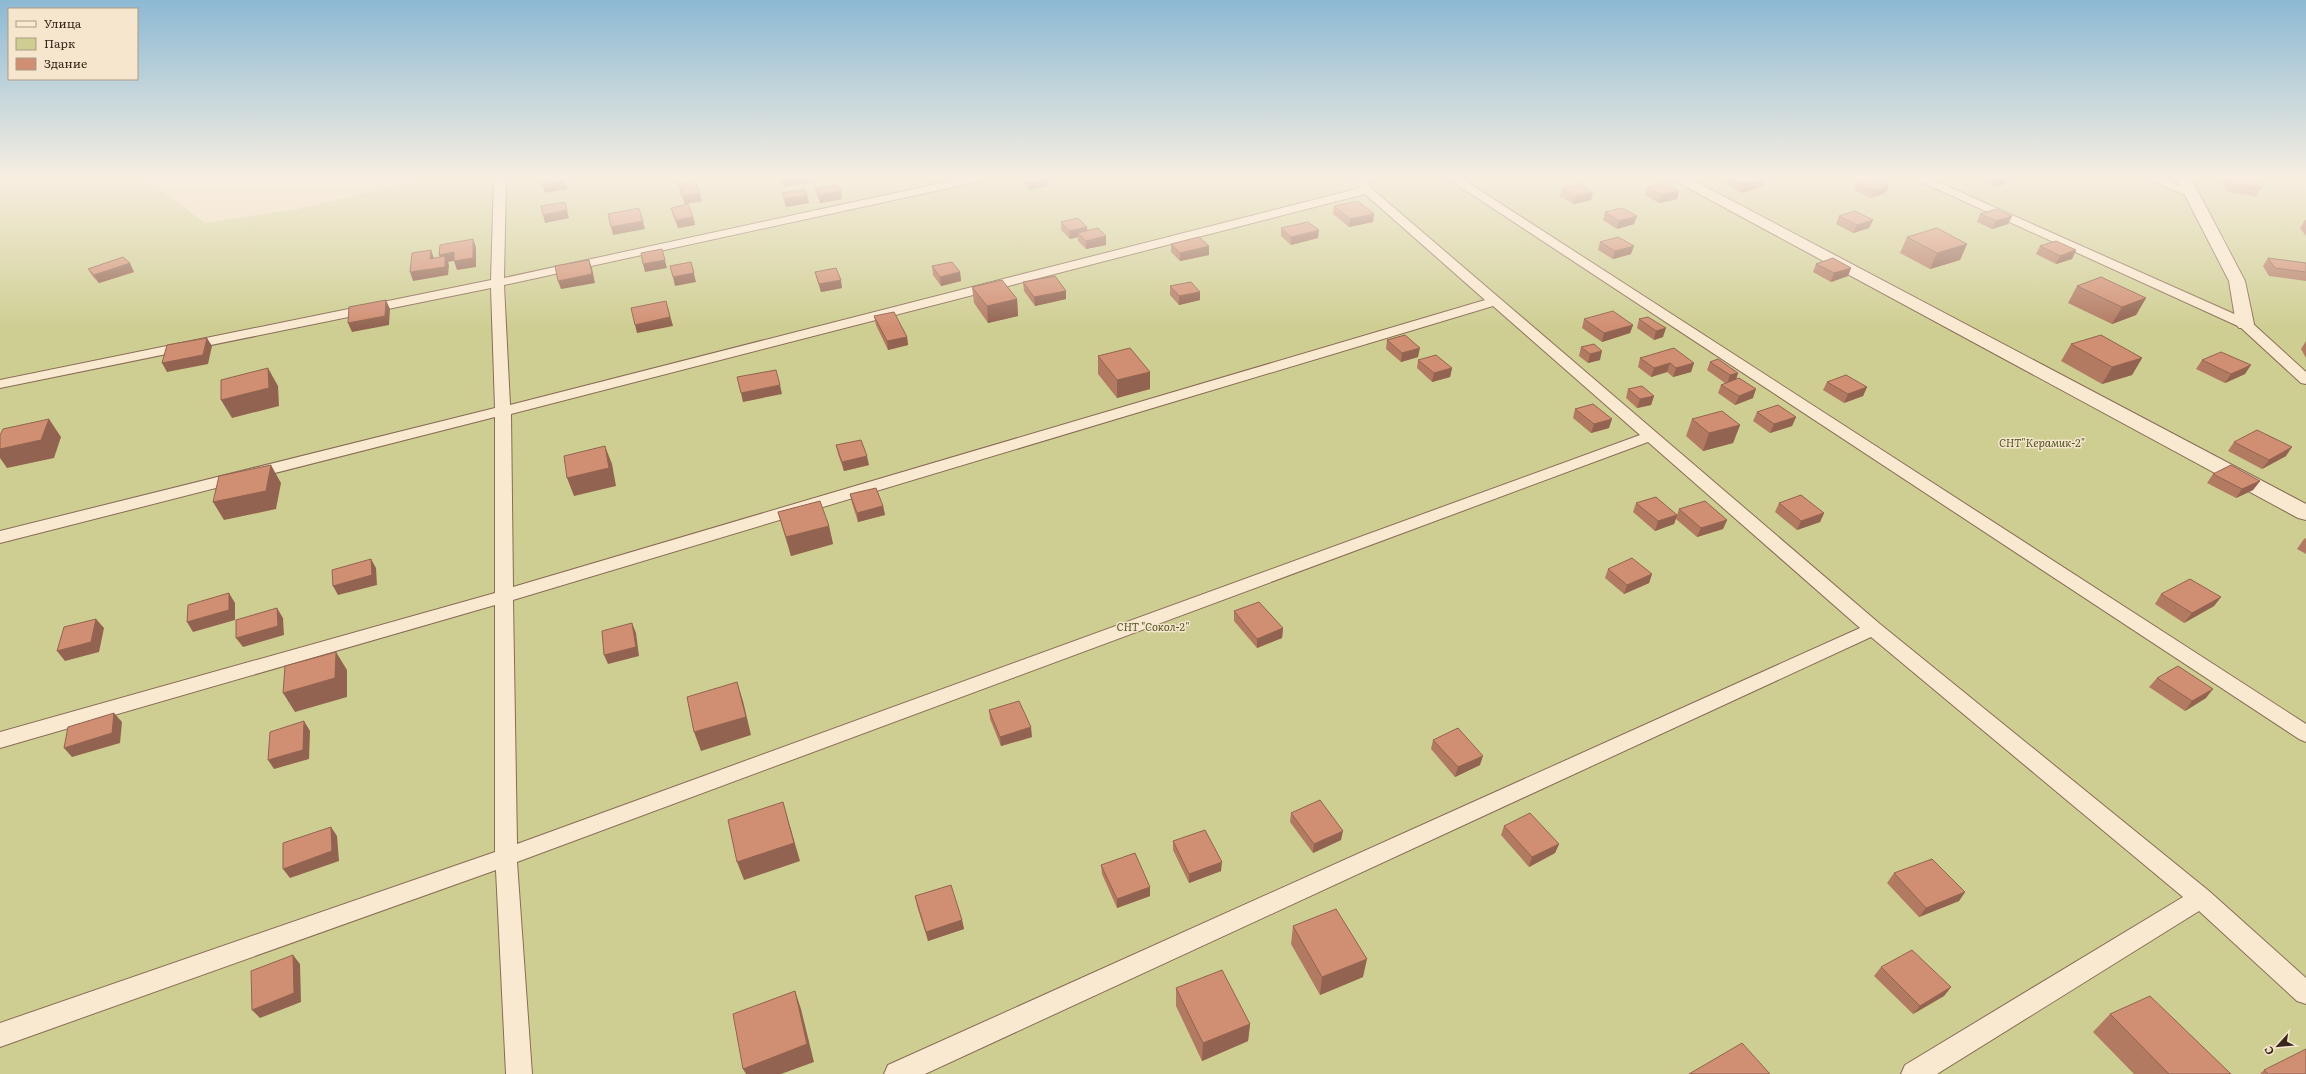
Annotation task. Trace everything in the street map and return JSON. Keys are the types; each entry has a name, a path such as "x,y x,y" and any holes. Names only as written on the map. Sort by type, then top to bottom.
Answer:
{"street":[{"path":"1771,228 2306,513"},
{"path":"2208,228 2236,282 2245,324"}],"lane":[{"path":"499,228 497,283 503,411 506,857 519,1074"},
{"path":"1,387 750,228"},
{"path":"0,537 503,411 1196,228"},
{"path":"1413,228 1873,629 2202,898 2306,993"},
{"path":"1530,228 2306,734"},
{"path":"2031,228 2245,324 2306,380"},
{"path":"0,740 505,596 1496,301"},
{"path":"0,1035 506,857 1651,436"},
{"path":"897,1074 1873,629"},
{"path":"1914,1074 2202,898"}],"green space":[{"name":"СНТ \"Сокол-2\"","path":"0,228 2306,228 2306,1074 0,1074"}],"building":[{"path":"1066,228 1082,228 1069,231"},
{"path":"1098,228 1106,236 1086,241 1078,233"},
{"path":"1281,228 1316,228 1319,230 1291,237"},
{"path":"1937,228 1967,244 1937,253 1907,237"},
{"path":"1199,237 1209,246 1180,253 1171,244"},
{"path":"1618,237 1634,246 1615,251 1600,242"},
{"path":"473,239 473,258 454,261 454,252 439,255 440,245"},
{"path":"2056,241 2076,250 2060,256 2040,246"},
{"path":"662,249 665,260 643,264 641,253"},
{"path":"431,250 430,259 445,256 445,267 410,272 412,253"},
{"path":"123,257 130,263 94,275 88,269"},
{"path":"1833,258 1851,268 1834,273 1816,264"},
{"path":"2268,258 2306,263 2306,272 2275,268"},
{"path":"589,260 592,274 558,281 555,266"},
{"path":"691,262 694,273 673,277 670,266"},
{"path":"952,262 960,272 940,277 932,266"},
{"path":"836,268 841,280 819,284 815,272"},
{"path":"1055,276 1066,291 1034,297 1023,282"},
{"path":"2101,277 2146,298 2122,307 2077,286"},
{"path":"1002,280 1017,299 987,306 972,287"},
{"path":"1191,282 1200,292 1179,296 1170,286"},
{"path":"386,300 385,316 348,323 349,307"},
{"path":"666,301 670,317 635,325 631,308"},
{"path":"1613,311 1633,325 1604,333 1584,319"},
{"path":"894,312 907,337 887,341 874,316"},
{"path":"1648,317 1666,328 1656,331 1639,319"},
{"path":"1405,335 1420,348 1402,353 1387,340"},
{"path":"2101,335 2142,358 2112,367 2071,344"},
{"path":"207,338 203,355 162,363 167,345"},
{"path":"1594,344 1602,351 1590,354 1581,347"},
{"path":"1130,348 1150,372 1117,380 1098,356"},
{"path":"1674,348 1694,363 1676,368 1670,363 1654,368 1640,358"},
{"path":"2221,352 2251,365 2231,374 2202,360"},
{"path":"1436,355 1452,368 1434,373 1418,360"},
{"path":"1718,359 1738,373 1730,375 1710,362"},
{"path":"268,368 269,388 221,400 221,380"},
{"path":"776,370 780,385 741,393 737,377"},
{"path":"1846,375 1867,387 1848,394 1827,382"},
{"path":"1739,378 1756,389 1739,396 1721,385"},
{"path":"1642,386 1654,396 1640,399 1628,389"},
{"path":"1593,404 1612,419 1594,424 1575,409"},
{"path":"1778,405 1796,417 1774,424 1757,412"},
{"path":"1722,411 1740,425 1709,433 1692,419"},
{"path":"49,419 41,440 0,449 0,435 3,429"},
{"path":"2257,430 2292,447 2269,460 2234,442"},
{"path":"861,440 867,456 842,462 836,445"},
{"path":"605,446 609,468 567,478 564,456"},
{"path":"271,465 266,491 213,502 219,476"},
{"path":"2231,465 2260,481 2242,489 2213,474"},
{"path":"876,488 883,506 857,513 850,494"},
{"path":"1801,495 1824,513 1801,521 1779,503"},
{"path":"1656,497 1677,515 1658,521 1636,503"},
{"path":"820,501 829,526 786,537 778,512"},
{"path":"1705,501 1727,520 1701,528 1679,509"},
{"path":"1632,558 1652,574 1627,585 1608,569"},
{"path":"371,559 372,575 333,586 332,570"},
{"path":"2190,579 2221,597 2192,613 2161,594"},
{"path":"229,593 229,610 187,622 188,605"},
{"path":"1259,602 1283,628 1257,639 1234,611"},
{"path":"277,608 278,626 236,638 236,620"},
{"path":"96,619 91,642 57,651 64,627"},
{"path":"632,623 636,647 604,655 602,631"},
{"path":"336,652 335,678 283,693 285,666"},
{"path":"2178,666 2213,689 2192,701 2157,678"},
{"path":"737,682 746,717 694,732 687,697"},
{"path":"1019,701 1031,727 1000,737 989,710"},
{"path":"114,713 112,733 64,748 68,727"},
{"path":"304,721 303,750 268,760 270,732"},
{"path":"1458,728 1483,756 1458,767 1433,740"},
{"path":"1320,800 1343,831 1314,844 1291,813"},
{"path":"783,802 794,843 737,862 728,820"},
{"path":"1530,813 1559,844 1532,857 1504,826"},
{"path":"331,827 332,851 283,869 283,843"},
{"path":"1205,830 1222,862 1189,874 1173,841"},
{"path":"1135,853 1150,887 1117,899 1101,865"},
{"path":"1932,859 1965,892 1926,908 1894,873"},
{"path":"951,885 962,920 926,932 915,896"},
{"path":"1336,909 1367,959 1322,977 1293,926"},
{"path":"1912,950 1951,987 1920,1006 1881,967"},
{"path":"293,955 294,993 252,1010 251,971"},
{"path":"1222,970 1250,1024 1203,1043 1176,988"},
{"path":"795,991 807,1044 743,1069 733,1014"},
{"path":"2150,996 2231,1074 2169,1074 2110,1014"},
{"path":"1742,1043 1770,1074 1689,1074"},
{"path":"2306,1049 2306,1074 2268,1074 2264,1070"}],"park label":[{"name":"СНТ\"Керамик-2\"","path":"2042,442"}]}
